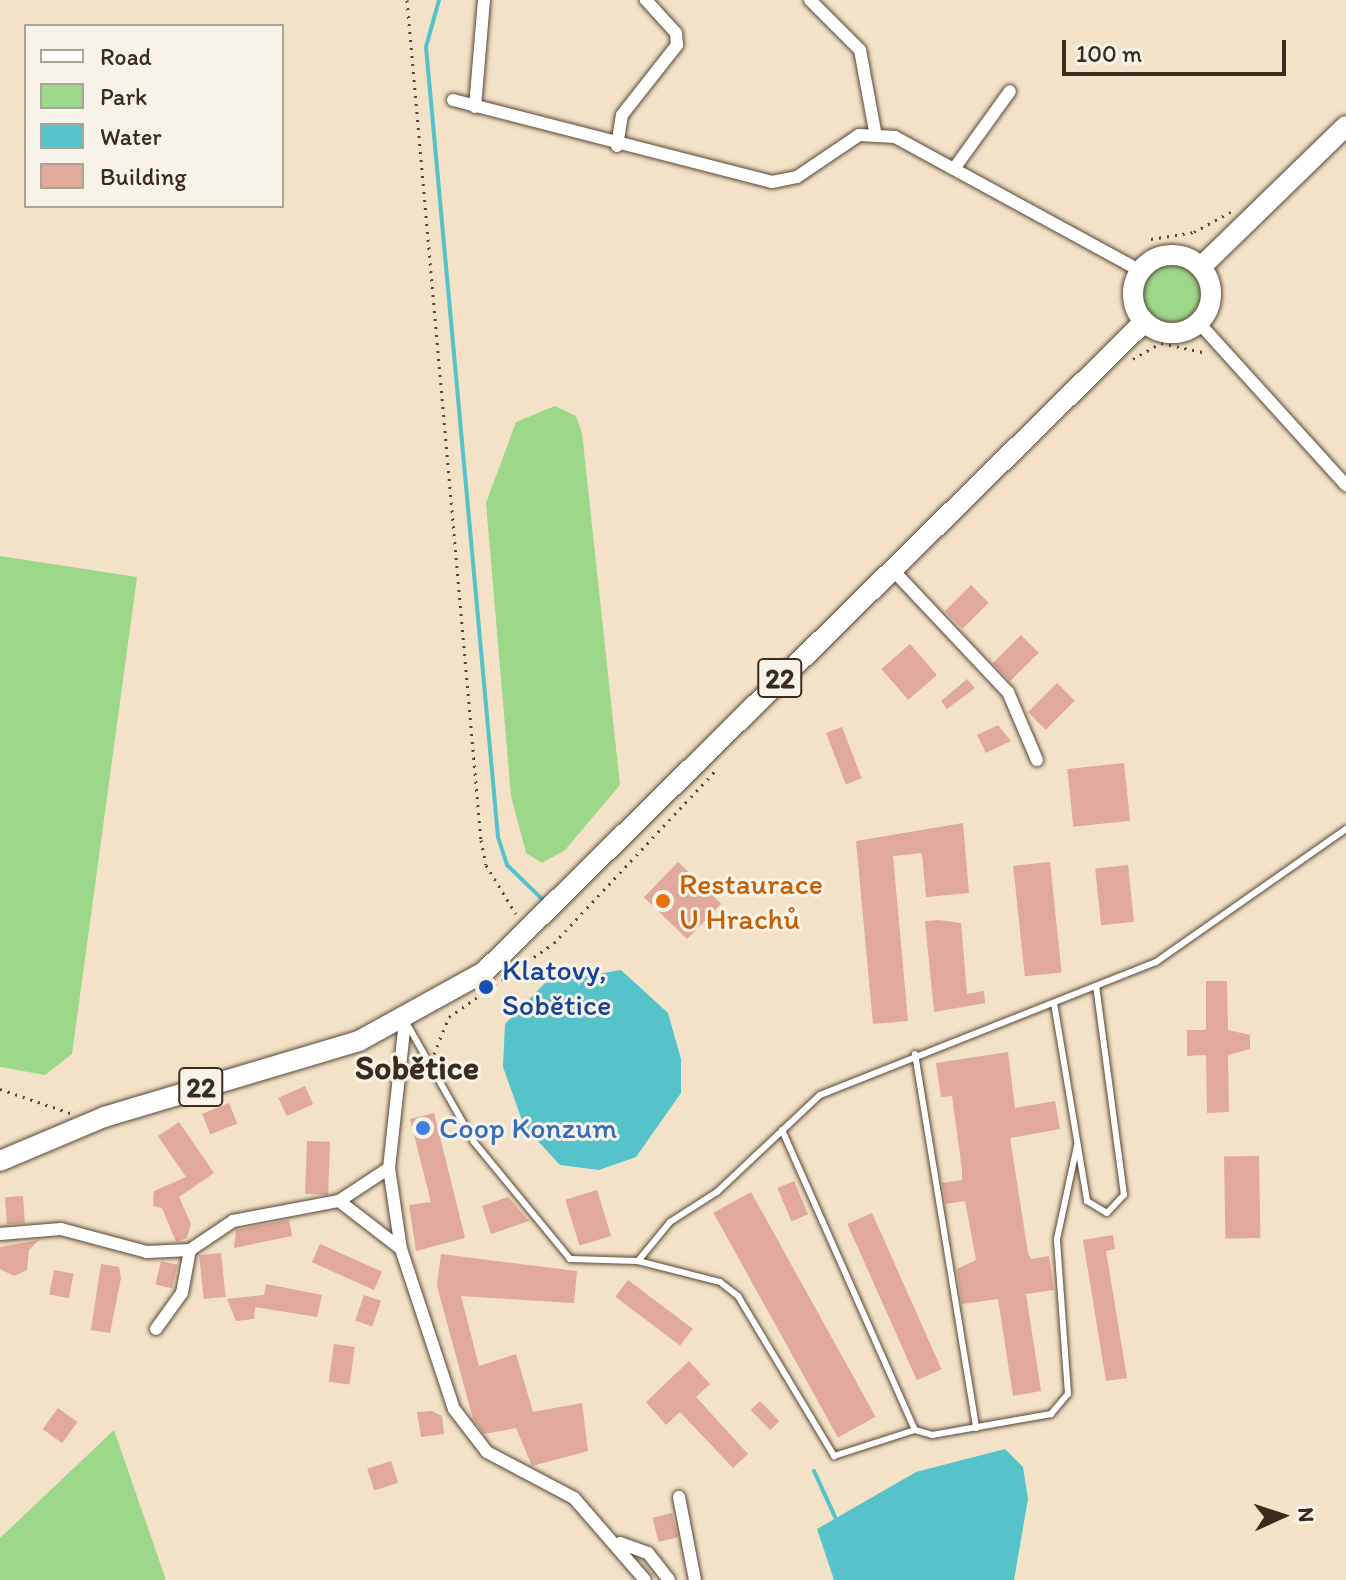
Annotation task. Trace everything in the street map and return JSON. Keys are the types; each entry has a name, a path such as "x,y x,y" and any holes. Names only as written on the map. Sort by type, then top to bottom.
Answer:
{"main road":[{"path":"1201,267 1346,126"},
{"path":"1170,255 1201,267 1212,292 1199,323 1167,334 1144,322 1133,293 1141,271 1170,255"},
{"name":"22","path":"0,1161 104,1117 300,1062 405,1021 529,934 890,567 1144,322"}],"street":[{"path":"475,107 484,0"},
{"path":"617,146 622,115 677,45 676,33 646,0"},
{"path":"810,0 860,50 876,136"},
{"path":"956,166 1010,91"},
{"path":"453,100 617,146 772,182 797,177 859,135 895,137 956,166 1141,271"},
{"path":"1199,323 1346,485"},
{"path":"890,567 1008,692 1037,760"},
{"path":"405,1021 389,1168 401,1249 432,1350 469,1431 505,1464 574,1498 620,1543 645,1580"},
{"path":"0,1234 61,1229 147,1252 190,1250 233,1221 339,1201 389,1168"},
{"path":"339,1201 401,1249"},
{"path":"156,1329 182,1293 190,1250"},
{"path":"679,1497 695,1580"},
{"path":"620,1543 648,1553 669,1580"}],"lane":[{"path":"638,1261 670,1222 717,1192 820,1095 915,1054 1156,962 1346,829"},
{"path":"1054,1003 1087,1201 1093,1211 1117,1210 1124,1195 1096,986"},
{"path":"405,1021 482,1153 570,1259 638,1261 720,1282 738,1296 834,1456 915,1430 976,1428 1063,1407 1057,1239 1077,1146"},
{"path":"915,1054 976,1428"},
{"path":"782,1130 915,1430"}],"path":[{"path":"407,0 481,840 498,888 524,923"},
{"path":"1151,239 1194,232 1236,208"},
{"path":"1129,362 1161,343 1198,347 1220,361"},
{"path":"429,1066 449,1017 554,943 727,759"},
{"path":"0,1089 73,1115 85,1111"}],"green space":[{"path":"1172,263 1194,272 1203,294 1194,316 1172,325 1150,316 1141,294 1150,272"},
{"path":"555,406 576,416 582,433 620,785 565,850 542,863 526,853 511,796 486,503 516,422"},
{"path":"0,556 137,577 72,1054 45,1075 0,1067"},
{"path":"114,1430 166,1580 0,1580 0,1538"}],"water":[{"path":"621,970 668,1013 681,1059 681,1093 636,1157 599,1170 560,1165 524,1126 503,1067 505,1024 545,983"},
{"path":"1005,1449 1023,1467 1028,1499 1014,1580 834,1580 817,1529 916,1472"}],"building":[{"path":"971,585 989,603 963,629 945,611"},
{"path":"1021,635 1039,653 1010,681 993,663"},
{"path":"910,644 937,675 908,700 881,669"},
{"path":"967,679 975,688 947,709 941,701"},
{"path":"1057,683 1075,701 1046,730 1028,712"},
{"path":"998,725 1011,741 986,753 977,735"},
{"path":"842,727 862,778 846,784 826,733"},
{"path":"1124,763 1130,821 1073,827 1067,769"},
{"path":"963,823 969,893 926,897 922,853 893,856 908,1021 873,1024 856,841"},
{"path":"678,862 721,904 687,939 644,897"},
{"path":"1050,862 1062,972 1025,976 1013,866"},
{"path":"1128,865 1134,922 1101,925 1095,868"},
{"path":"925,921 961,923 967,994 984,991 985,1003 934,1012"},
{"path":"1206,981 1227,981 1228,1030 1250,1035 1250,1049 1228,1055 1229,1112 1207,1113 1206,1055 1187,1056 1187,1030 1206,1030"},
{"path":"1008,1052 1015,1108 1055,1101 1060,1129 1010,1138 1028,1253 1031,1259 1049,1256 1054,1290 1026,1294 1041,1391 1013,1396 998,1299 962,1304 957,1269 976,1260 965,1201 946,1204 942,1183 962,1180 962,1170 952,1096 941,1097 936,1063"},
{"path":"305,1086 313,1104 287,1116 279,1098"},
{"path":"229,1103 237,1123 210,1134 202,1114"},
{"path":"434,1113 465,1238 416,1251 409,1205 431,1202 410,1119"},
{"path":"179,1122 214,1173 179,1197 191,1224 187,1238 176,1242 162,1208 153,1206 154,1191 186,1177 158,1136"},
{"path":"307,1141 330,1142 328,1195 305,1194"},
{"path":"1259,1156 1260,1238 1225,1239 1224,1157"},
{"path":"794,1181 808,1214 791,1221 777,1188"},
{"path":"597,1190 611,1236 579,1246 565,1200"},
{"path":"751,1192 876,1417 838,1438 713,1213"},
{"path":"23,1196 25,1223 7,1224 5,1197"},
{"path":"508,1197 529,1221 491,1234 482,1206"},
{"path":"872,1213 942,1369 917,1380 847,1224"},
{"path":"289,1220 292,1236 234,1248 236,1230"},
{"path":"1113,1235 1115,1249 1106,1251 1127,1378 1106,1381 1083,1240"},
{"path":"39,1240 29,1250 27,1270 14,1276 0,1269 0,1247"},
{"path":"320,1244 382,1272 374,1290 312,1262"},
{"path":"221,1253 226,1297 204,1299 199,1255"},
{"path":"441,1254 577,1271 574,1303 461,1296 479,1366 516,1354 533,1412 582,1403 588,1451 532,1466 516,1428 484,1434 473,1419 437,1286"},
{"path":"161,1261 178,1265 172,1288 156,1284"},
{"path":"101,1264 119,1267 121,1278 110,1333 91,1330"},
{"path":"54,1270 74,1274 69,1298 49,1295"},
{"path":"628,1280 693,1329 680,1346 615,1297"},
{"path":"266,1284 322,1295 317,1317 255,1307 254,1319 236,1321 227,1299 264,1295"},
{"path":"364,1295 381,1301 372,1326 355,1321"},
{"path":"334,1344 355,1347 350,1385 329,1382"},
{"path":"689,1361 710,1384 696,1397 748,1454 733,1468 680,1412 666,1425 646,1402"},
{"path":"760,1401 779,1421 770,1430 751,1410"},
{"path":"58,1408 77,1422 62,1443 43,1429"},
{"path":"432,1411 442,1416 444,1434 421,1437 417,1412"},
{"path":"391,1461 398,1483 374,1491 367,1469"},
{"path":"672,1513 678,1537 659,1542 653,1518"}],"waterway":[{"path":"439,0 426,47 498,837 507,865 542,899"},
{"path":"814,1471 836,1519"}],"place":[{"name":"Restaurace U Hrachů","path":"663,901"},
{"name":"Klatovy, Sobětice","path":"486,987"},
{"name":"Coop Konzum","path":"423,1128"}],"district":[{"name":"Sobětice","path":"417,1068"}]}
